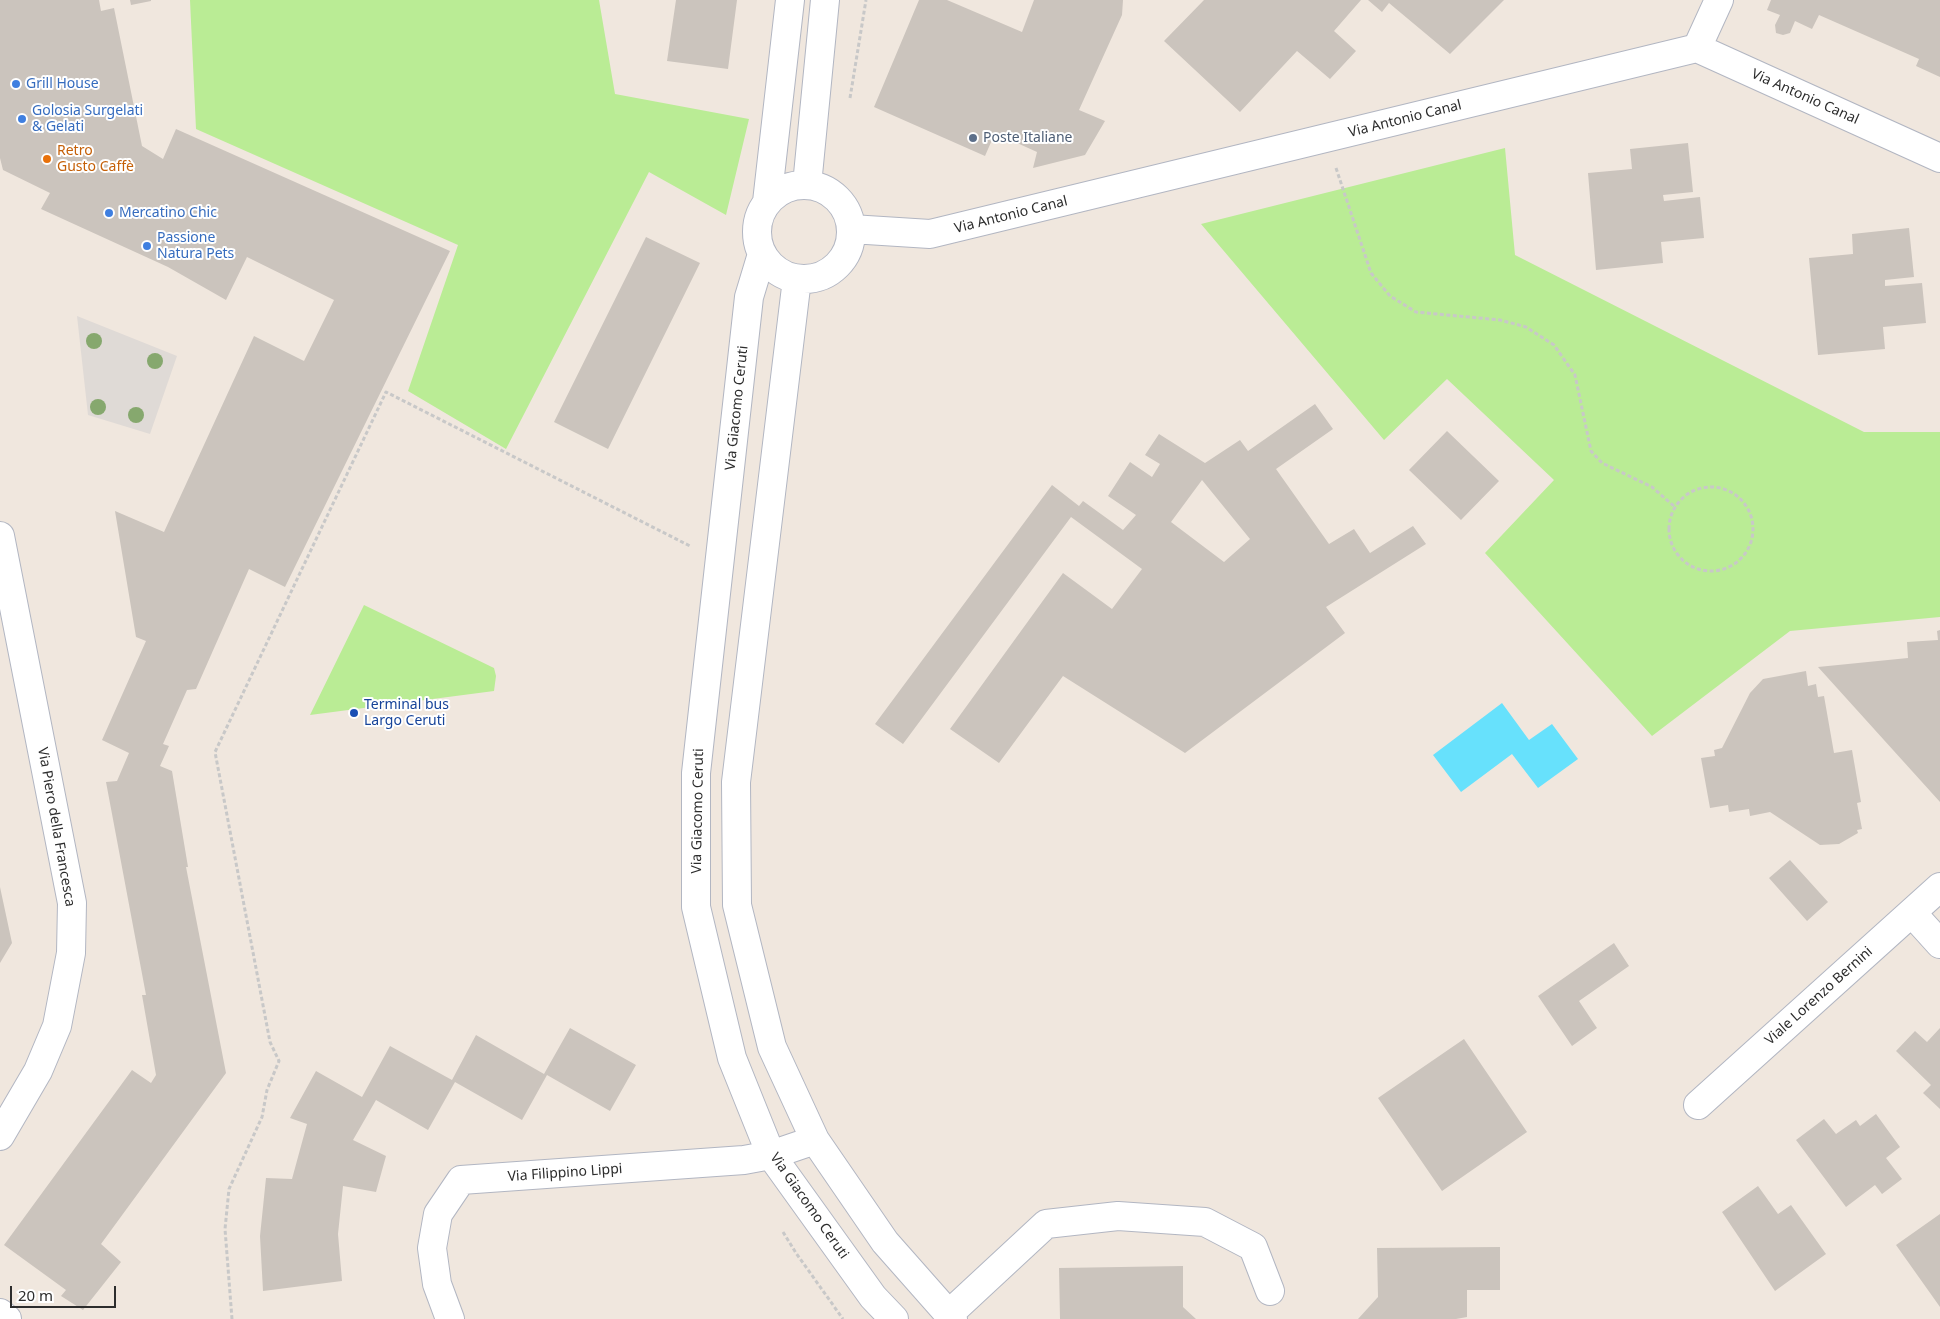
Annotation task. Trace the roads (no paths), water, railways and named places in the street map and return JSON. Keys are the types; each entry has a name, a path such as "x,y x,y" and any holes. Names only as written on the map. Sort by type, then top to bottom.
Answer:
{"street":[{"path":"767,202 790,0"},
{"path":"807,185 826,0"},
{"path":"1697,48 1719,0"},
{"name":"Via Antonio Canal","path":"851,229 930,234 1697,48 1940,158"},
{"path":"807,185 821,188 842,204 848,215 851,229 850,243 845,256 836,267 824,275 810,279 797,279 782,274 770,266 762,254 757,241 756,227 760,214 767,202 778,192 792,186 807,185"},
{"name":"Via Giacomo Ceruti","path":"762,254 748,297 696,773 696,907 732,1058 771,1154 873,1297 894,1319"},
{"path":"797,279 736,782 737,905 772,1047 815,1140 885,1242 951,1317 1046,1224 1118,1216 1205,1222 1253,1246 1270,1291"},
{"name":"Via Piero della Francesca","path":"0,536 72,903 71,953 57,1026 38,1071 0,1136"},
{"name":"Viale Lorenzo Bernini","path":"1698,1105 1940,887"},
{"path":"1912,913 1940,944"},
{"name":"Via Filippino Lippi","path":"450,1319 437,1284 432,1248 438,1214 461,1180 744,1160 771,1154 815,1140"},
{"path":"0,1313 7,1319"}],"water":[{"path":"1502,703 1529,740 1552,724 1578,759 1538,788 1512,754 1461,792 1433,755"}],"place":[{"name":"Grill House","path":"16,84"},
{"name":"Golosia Surgelati & Gelati","path":"22,119"},
{"name":"Poste Italiane","path":"973,138"},
{"name":"Retro Gusto Caffè","path":"47,159"},
{"name":"Mercatino Chic","path":"109,213"},
{"name":"Passione Natura Pets","path":"147,246"},
{"name":"Terminal bus Largo Ceruti","path":"354,713"}]}
